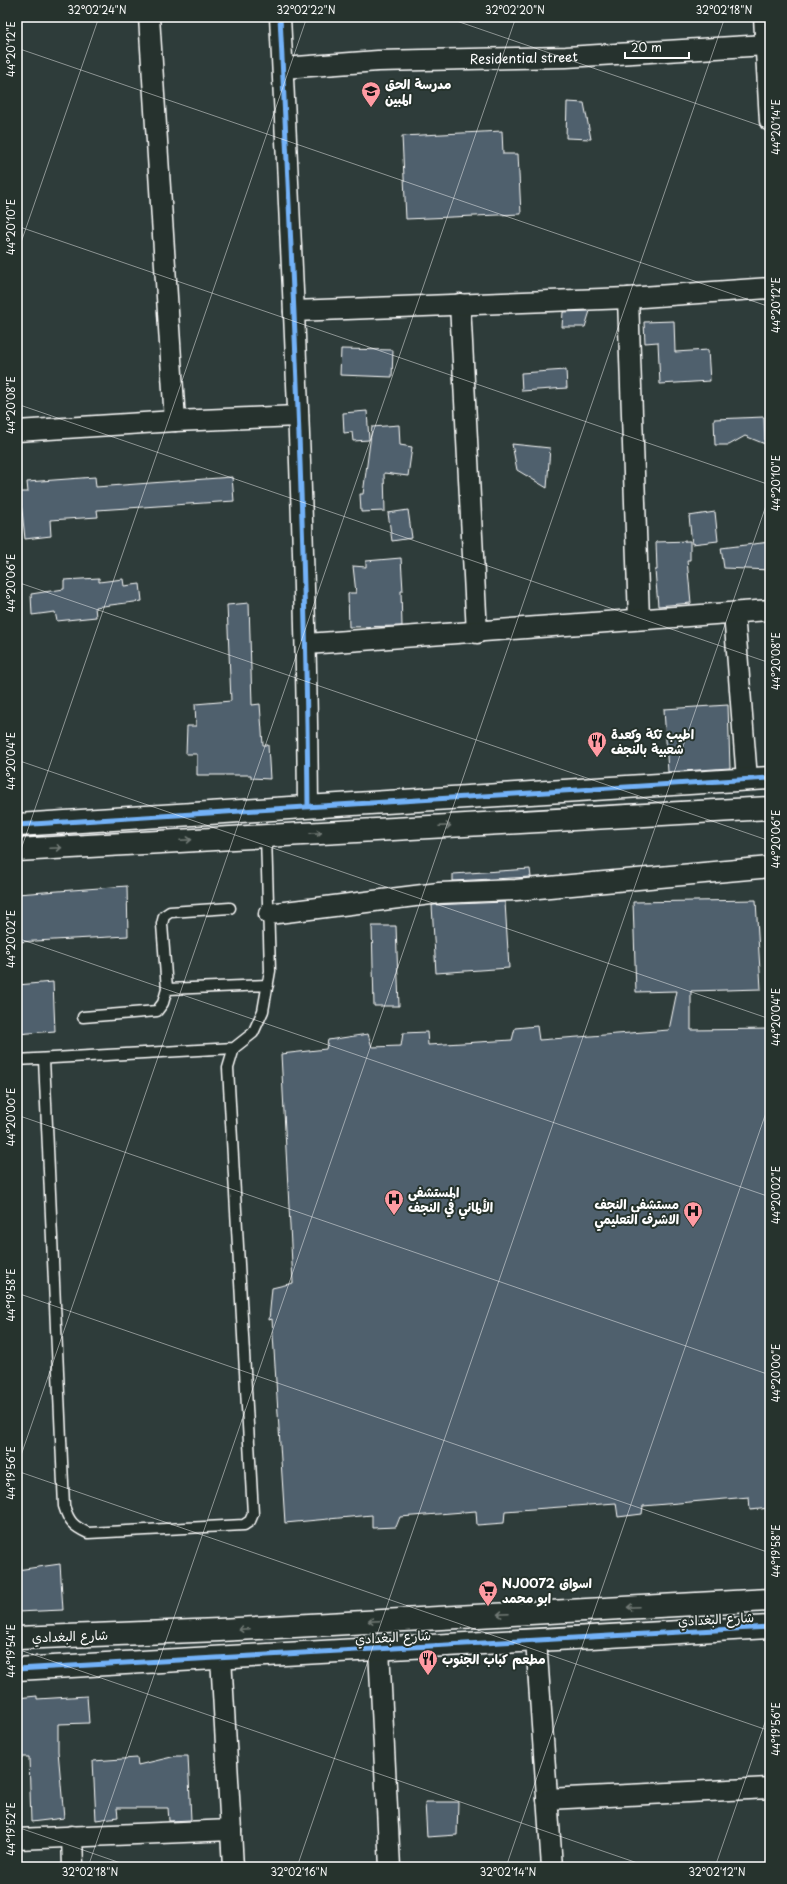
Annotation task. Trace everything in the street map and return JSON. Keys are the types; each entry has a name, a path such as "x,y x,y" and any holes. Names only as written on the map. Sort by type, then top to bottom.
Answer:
{"street":[{"path":"150,17 174,421"},
{"path":"280,17 294,311 307,644 308,807"},
{"path":"764,17 770,121"},
{"name":"Residential street","path":"283,68 378,61 566,57 766,46"},
{"path":"294,311 628,298 770,288"},
{"path":"628,298 639,619"},
{"path":"460,304 477,634"},
{"path":"17,431 174,421 298,416"},
{"path":"307,644 477,634 639,619 770,610"},
{"path":"734,613 747,779"},
{"path":"17,825 770,778"},
{"path":"17,850 770,808"},
{"path":"269,914 439,894 516,890 770,867"},
{"name":"شارع البغدادي","path":"17,1638 235,1629 770,1600"},
{"path":"719,1602 713,1609 711,1616 712,1623 720,1630"},
{"path":"666,1605 674,1611 676,1618 675,1625 668,1633"},
{"name":"شارع البغدادي","path":"17,1668 770,1628"},
{"path":"536,1640 552,1867"},
{"path":"379,1649 390,1867"},
{"path":"221,1658 233,1867"},
{"path":"547,1799 770,1788"},
{"path":"17,1838 231,1830"},
{"path":"72,1836 73,1867"}],"lane":[{"path":"17,1060 234,1048 253,1033 263,1011 270,971 266,836"},
{"path":"83,1017 156,1011 163,1003 167,989 162,924 164,916 170,912 230,908"},
{"path":"167,989 268,985"},
{"path":"44,1059 64,1506 68,1519 77,1528 88,1533 244,1526 250,1521 253,1514 228,1068 234,1048"}],"building":[{"path":"567,102 584,103 591,139 566,138"},
{"path":"502,131 503,154 518,154 521,214 406,219 402,136"},
{"path":"590,311 585,327 562,327 563,312"},
{"path":"674,321 675,352 708,350 710,381 660,384 658,342 645,343 644,322"},
{"path":"341,349 393,350 392,377 340,375"},
{"path":"566,370 567,388 522,391 521,373"},
{"path":"367,411 369,440 353,441 352,432 344,433 343,413"},
{"path":"764,417 765,444 745,436 729,445 715,445 714,419"},
{"path":"399,425 400,445 412,447 408,476 384,473 385,511 361,512 360,494 363,494 372,427"},
{"path":"512,444 550,448 547,488 517,470"},
{"path":"95,477 96,487 232,477 234,501 97,510 98,517 50,520 51,536 25,539 20,492 28,492 27,482"},
{"path":"408,510 412,538 392,541 388,513"},
{"path":"715,512 718,541 692,544 689,516"},
{"path":"690,541 690,560 687,560 691,603 658,606 655,570 657,570 656,542"},
{"path":"770,542 770,570 724,568 721,548"},
{"path":"401,558 403,591 401,591 402,626 349,627 348,593 356,593 353,566 366,567 366,561"},
{"path":"99,578 99,582 123,579 124,586 140,584 142,601 95,607 96,617 57,621 55,612 32,615 31,594 64,589 64,580"},
{"path":"249,603 252,705 260,704 263,745 268,745 270,779 251,778 251,775 197,775 197,754 186,754 187,726 196,726 195,704 231,701 227,605"},
{"path":"728,705 730,768 668,772 664,709"},
{"path":"530,869 531,877 453,881 453,874"},
{"path":"127,886 128,936 17,942 17,894"},
{"path":"756,900 761,989 691,991 691,1030 770,1029 770,1508 750,1510 749,1497 643,1506 642,1514 618,1517 616,1503 505,1511 504,1523 477,1525 476,1511 400,1517 396,1527 372,1528 372,1515 285,1523 272,1319 269,1320 272,1288 293,1283 281,1054 326,1049 328,1040 368,1034 372,1047 401,1046 403,1033 427,1032 428,1045 512,1040 515,1028 537,1026 539,1040 669,1030 677,991 636,992 633,902"},
{"path":"505,902 509,968 436,973 432,905"},
{"path":"372,926 396,926 399,1006 374,1006"},
{"path":"53,982 55,1031 17,1034 17,985"},
{"path":"60,1564 63,1610 17,1612 17,1570"},
{"path":"37,1696 37,1699 87,1696 89,1723 58,1724 58,1751 64,1818 31,1822 29,1757 17,1757 17,1698"},
{"path":"176,1756 188,1756 191,1820 169,1821 168,1808 117,1808 118,1817 96,1820 93,1761 137,1758 138,1765"},
{"path":"425,1802 458,1802 457,1835 427,1837"}],"cycle path":[{"path":"280,17 302,511 308,807"},
{"path":"17,825 770,778"},
{"path":"17,1669 770,1627"}],"place":[{"name":"مدرسة الحق المبين","path":"371,108"},
{"name":"اطيب تكة وكعدة شعبية بالنجف","path":"597,758"},
{"name":"المستشفى الألماني في النجف","path":"394,1216"},
{"name":"مستشفى النجف الاشرف التعليمي","path":"693,1228"},
{"name":"NJ0072 اسواق ابو محمد","path":"488,1607"},
{"name":"مطعم كباب الجنوب","path":"428,1676"}]}
